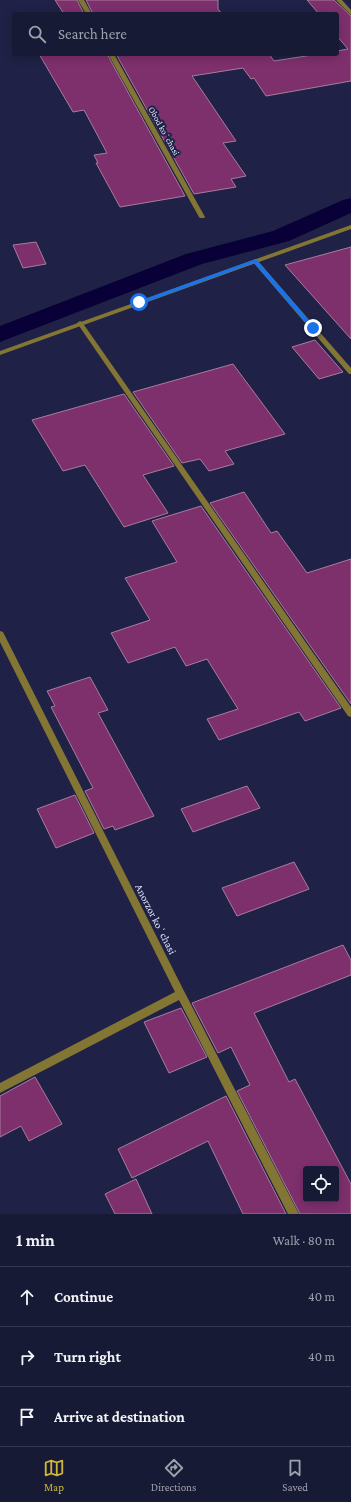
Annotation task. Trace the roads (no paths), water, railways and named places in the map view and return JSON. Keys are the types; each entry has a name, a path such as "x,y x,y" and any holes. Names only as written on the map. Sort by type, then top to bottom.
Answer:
{"street":[{"path":"81,0 87,12"},
{"path":"340,0 351,13"},
{"name":"Obod koʻchasi","path":"112,56 202,217"},
{"path":"0,353 80,323 351,228"},
{"path":"255,261 351,372"},
{"path":"80,323 351,714"},
{"name":"Anorzor koʻchasi","path":"0,634 181,994 294,1214"},
{"path":"0,1088 181,994"}],"waterway":[{"path":"0,335 194,259 281,236 351,205"}]}
